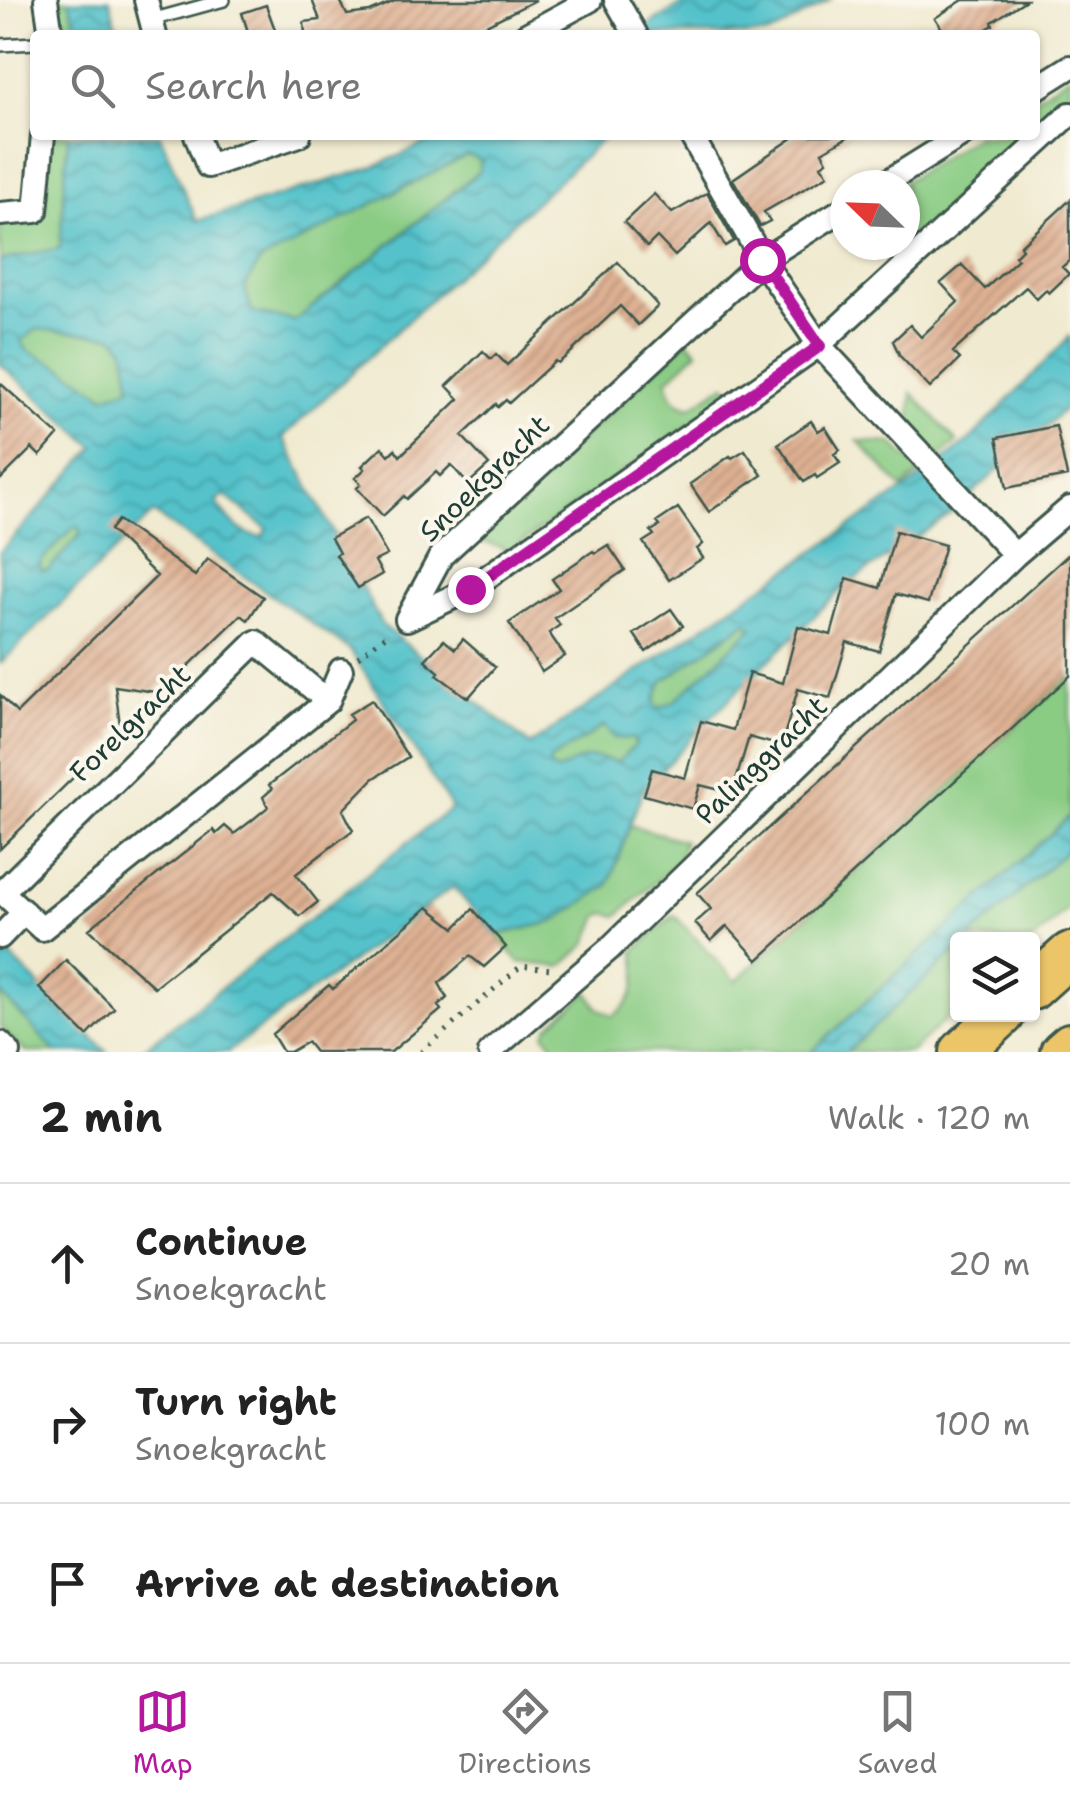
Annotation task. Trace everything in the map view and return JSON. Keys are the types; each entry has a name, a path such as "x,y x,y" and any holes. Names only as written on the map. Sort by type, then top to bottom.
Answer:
{"highway":[{"path":"1040,981 1070,954"},
{"path":"962,1052 995,1022"},
{"path":"1062,1052 1070,1045"}],"street":[{"path":"46,0 50,30"},
{"path":"535,30 590,0"},
{"path":"619,4 633,30"},
{"path":"1040,86 1070,67"},
{"path":"408,619 470,589 820,346 1070,114"},
{"path":"0,214 36,211 43,140"},
{"path":"198,140 208,166 284,140"},
{"path":"906,170 954,140"},
{"path":"696,143 762,260 820,346 1015,555"},
{"name":"Snoekgracht","path":"408,619 441,556 762,260 830,217"},
{"name":"Palinggracht","path":"490,1052 583,972 1015,555 1070,508"},
{"name":"Forelgracht","path":"24,912 2,892 256,642 328,700"},
{"path":"1,936 24,912 42,930 328,700 341,670"},
{"path":"0,1043 9,1052"}],"lane":[{"path":"150,18 224,0"},
{"path":"0,45 30,43"}],"path":[{"path":"341,670 408,619"},
{"path":"421,1052 521,966 583,972"}],"green space":[{"path":"48,0 69,0 78,30 56,28"},
{"path":"1070,75 1070,107 1040,134 1040,95"},
{"path":"49,140 68,140 60,248 0,261 0,218 45,211"},
{"path":"969,140 1034,140 920,243 920,172"},
{"path":"468,155 481,160 479,171 295,321 252,313 245,288 259,262"},
{"path":"37,329 113,336 124,346 131,388 105,396 28,351 21,341"},
{"path":"687,340 698,351 668,379 674,398 691,407 726,384 733,394 507,553 501,547 474,540"},
{"path":"912,393 957,442 938,458 910,427"},
{"path":"858,441 892,443 921,473 902,488"},
{"path":"75,526 80,528 79,536 48,570 40,570 40,561"},
{"path":"747,622 754,627 675,701 660,708 654,703 662,682"},
{"path":"1070,676 1070,816 811,1052 559,1052 545,1034 588,992 598,1008 613,1016 621,1010 635,988 634,951 674,915 736,981"},
{"path":"604,726 633,739 636,745 617,763 593,758 558,771 550,768 549,761"},
{"path":"630,825 684,841 678,862 617,916 599,916 587,944 561,967 519,962 496,935 553,922 608,886"},
{"path":"1070,847 1070,906 1040,934 977,932"},
{"path":"950,956 950,1016 911,1052 847,1052"},
{"path":"0,993 56,1052 25,1052 0,1027"}],"water":[{"path":"69,0 110,0 117,30 78,30"},
{"path":"689,0 830,0 778,30 641,30"},
{"path":"68,140 162,140 197,221 371,168 434,140 602,140 283,437 382,625 530,745 917,481 971,439 1070,336 1070,404 948,516 847,584 705,723 642,792 608,886 553,922 496,935 453,887 228,1052 139,1052 452,808 350,650 153,513 0,664 0,552 95,447 0,364 0,261 60,248","holes":["467,155 481,160 479,172 295,321 252,312 245,288 259,262","37,329 113,336 124,347 131,387 105,396 28,351 21,341","224,495 267,529 262,537 247,534 236,526 216,502","75,526 80,528 79,536 48,570 40,570 41,561","746,622 753,627 675,701 660,708 654,702 662,682","604,726 614,738 633,739 636,744 617,763 593,758 558,771 550,768 550,760"]},
{"path":"1070,816 1070,847 977,932 950,932 950,956 847,1052 811,1052"},
{"path":"0,946 107,1052 56,1052 0,993"}],"building":[{"path":"312,0 340,0 347,15 370,12 397,0 536,0 476,30 305,30 304,22 320,20"},
{"path":"963,0 1026,0 986,30 943,30 935,18"},
{"path":"266,5 275,30 247,30 242,13"},
{"path":"790,140 842,140 822,152 827,161 821,165 828,175 764,212 770,221 760,226 733,179"},
{"path":"707,193 734,241 725,246 711,223 675,256 657,237 647,247 624,222 654,194 672,213"},
{"path":"1070,200 1070,260 1062,267 1069,274 1037,299 1026,287 953,352 960,359 930,388 900,356 893,341 910,325 921,337 958,302 941,283 962,265 985,289 1018,259 1015,256 1022,249 1020,246"},
{"path":"618,262 658,306 638,325 620,306 509,403 506,400 498,407 496,404 462,436 489,465 468,484 451,465 440,476 436,472 407,499 404,496 383,516 357,488 361,484 355,478 365,469 362,466 382,447 389,455 395,449 400,456 459,399 447,386 483,351 491,359 496,354 507,365"},
{"path":"0,383 58,435 40,456 32,448 0,480"},
{"path":"811,421 818,431 825,427 840,450 834,454 840,463 804,482 778,444"},
{"path":"1056,426 1067,476 1007,488 997,438"},
{"path":"745,450 762,475 709,512 690,484"},
{"path":"678,508 703,544 697,549 703,558 669,580 643,542 654,535 651,531 660,526 657,522"},
{"path":"366,518 387,555 375,561 382,574 358,588 336,555 339,553 331,538"},
{"path":"118,520 195,576 208,559 263,597 248,620 241,615 167,687 163,684 155,692 115,686 120,725 112,733 115,737 0,849 0,695 17,713 157,576 110,530"},
{"path":"896,531 945,545 928,603 896,594 879,651 847,642 830,698 798,689 781,746 749,737 732,793 700,785 693,809 644,795 652,769 685,778 701,721 733,730 749,673 783,683 798,626 831,635 847,578 880,588"},
{"path":"608,545 625,570 555,618 560,625 549,633 565,656 542,672 509,623 559,589 552,579"},
{"path":"1070,553 1070,676 758,960 727,926 711,941 695,923 711,909 697,893"},
{"path":"671,609 683,626 646,652 634,634"},
{"path":"463,639 495,667 468,698 437,675 439,672 425,660 444,640 455,649"},
{"path":"372,700 408,757 373,779 343,810 353,830 296,874 318,902 300,916 273,892 154,987 89,929 213,830 216,834 225,826 234,834 251,821 268,807 263,797 272,789 269,785 352,720 349,714"},
{"path":"428,907 455,928 473,909 506,947 484,967 470,956 439,983 447,998 438,1006 441,1010 391,1052 315,1052 307,1042 283,1052 272,1034 329,985 333,989"},
{"path":"66,960 114,1008 87,1036 39,988"}],"route":[{"path":"470,589 820,346 762,260"}]}
